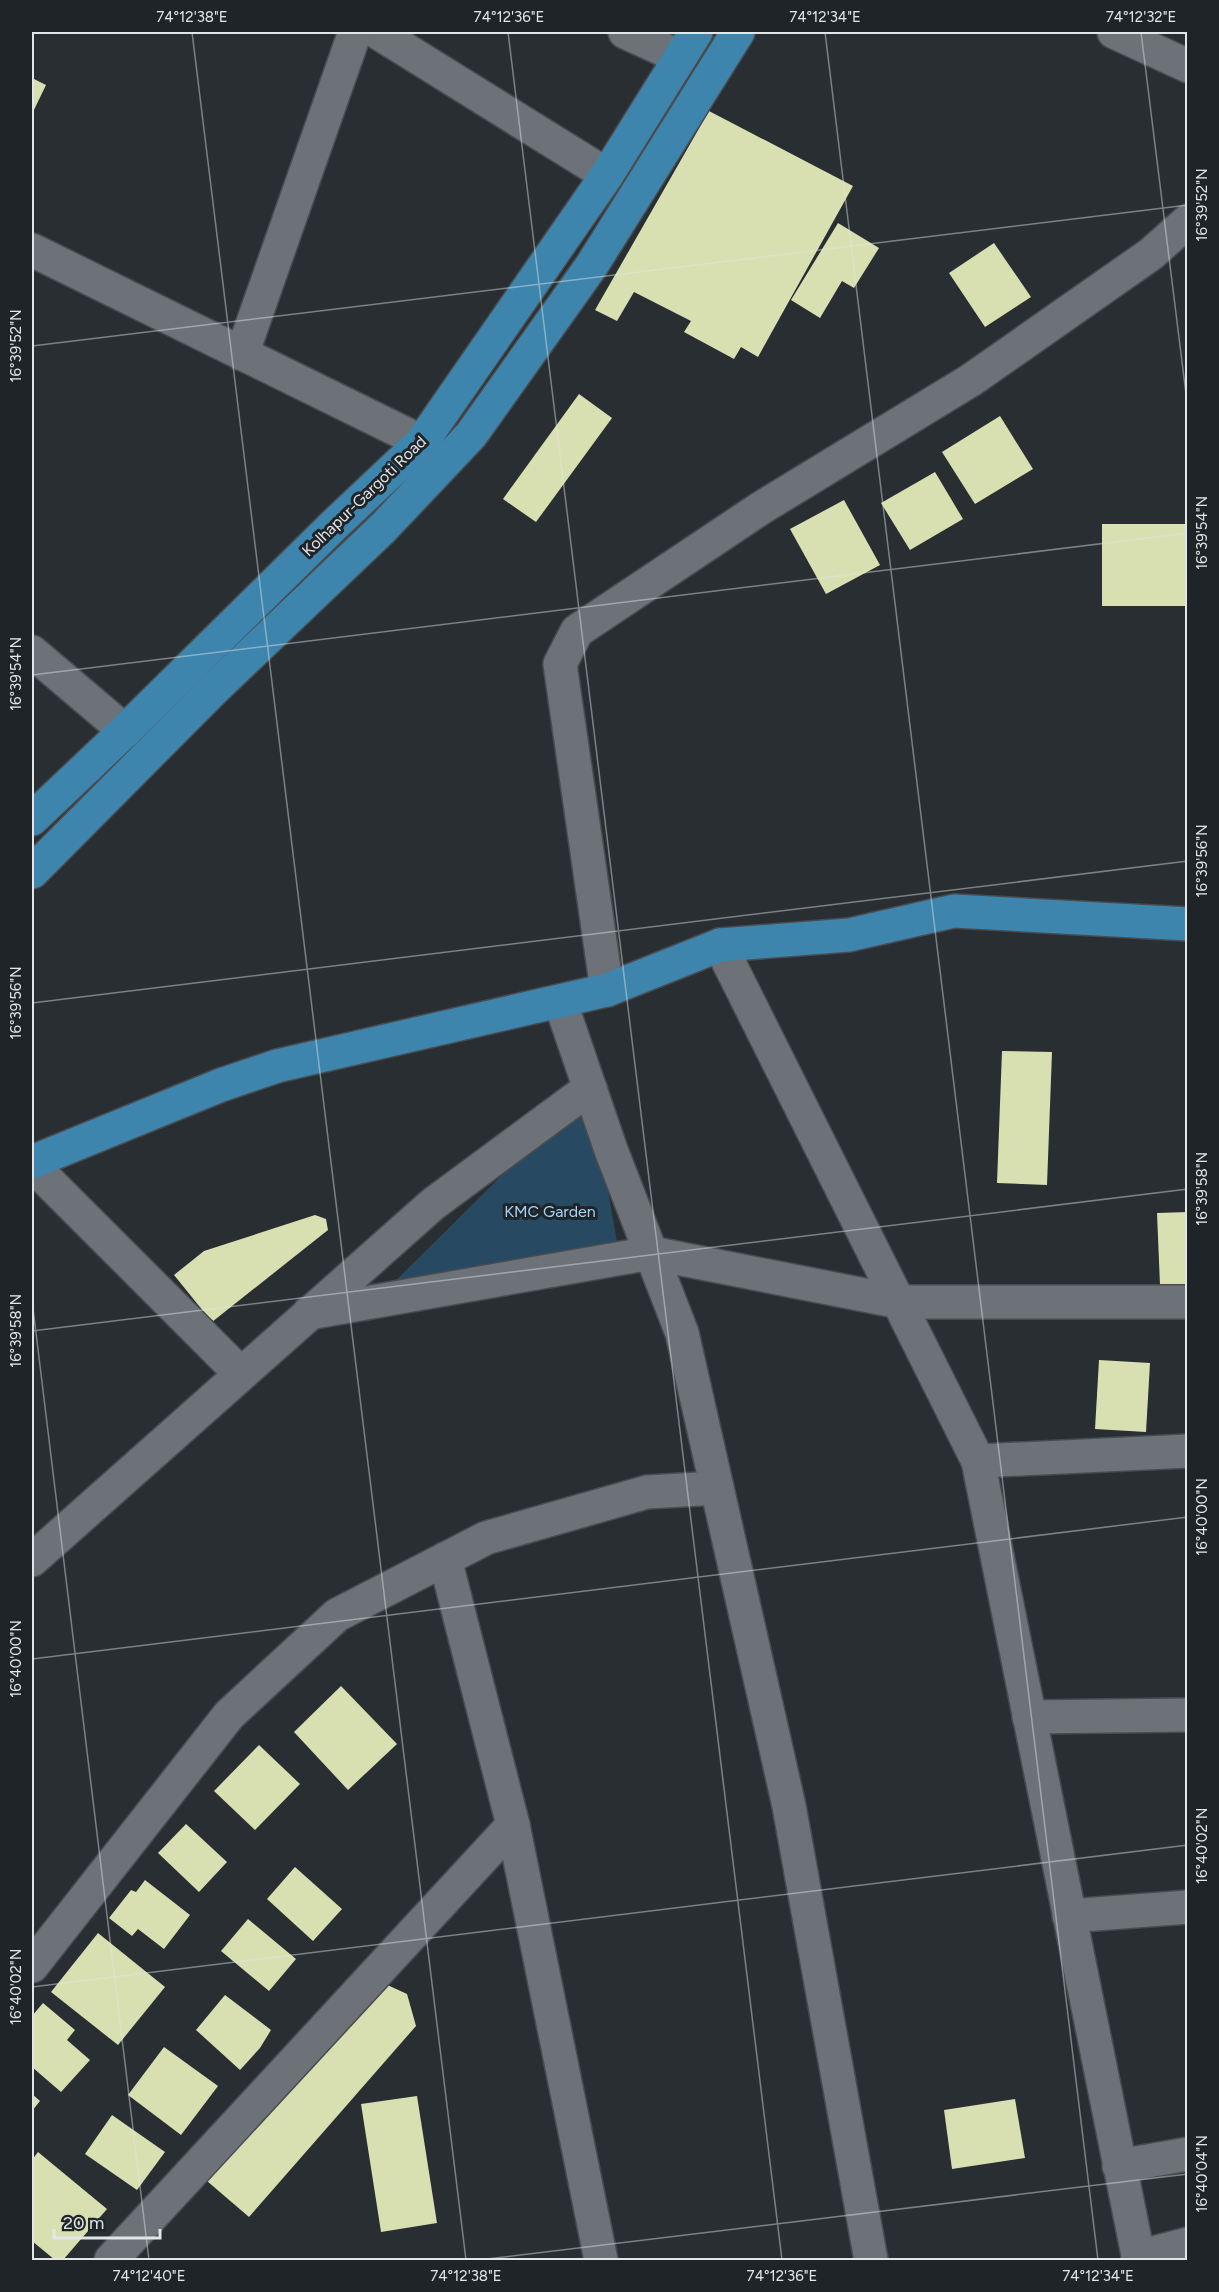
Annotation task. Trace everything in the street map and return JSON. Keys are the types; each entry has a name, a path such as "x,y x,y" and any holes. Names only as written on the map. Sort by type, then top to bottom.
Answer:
{"main road":[{"path":"32,872 213,690 383,528 471,435 592,265 738,32"},
{"name":"Kolhapur-Gargoti Road","path":"32,819 422,442 607,175 688,44"},
{"path":"32,1164 221,1085 277,1066 607,990 720,945 849,935 954,910 1188,924"}],"street":[{"path":"242,354 355,32"},
{"path":"377,32 607,175"},
{"path":"625,32 688,44"},
{"path":"1122,33 1188,66"},
{"path":"607,990 560,664 577,631 760,508 971,380 1151,254 1188,221"},
{"path":"32,250 422,442"},
{"path":"32,652 124,731"},
{"path":"720,945 978,1461 1138,2259 1188,2244"},
{"path":"560,1001 611,1150 682,1333 789,1806 872,2260"},
{"path":"32,1560 433,1204 590,1088"},
{"path":"32,1164 240,1373"},
{"path":"309,1313 651,1253 900,1302 1188,1302"},
{"path":"978,1461 1188,1451"},
{"path":"32,1966 229,1715 337,1615 486,1538 647,1492 717,1488"},
{"path":"445,1559 513,1825 601,2260"},
{"path":"1029,1717 1188,1715"},
{"path":"111,2260 513,1825"},
{"path":"1069,1916 1188,1907"},
{"path":"1119,2166 1188,2154"}],"green space":[{"name":"KMC Garden","path":"590,1088 620,1259 375,1301"}],"building":[{"path":"32,78 46,85 32,114"},
{"path":"709,111 853,186 758,357 741,347 734,359 684,332 691,321 634,292 617,321 595,310"},
{"path":"838,223 879,248 854,288 842,281 820,318 791,300"},
{"path":"994,243 1031,297 985,327 949,273"},
{"path":"579,394 612,418 536,522 503,499"},
{"path":"1000,416 1033,469 975,504 942,452"},
{"path":"935,472 963,519 910,550 881,503"},
{"path":"844,500 880,565 826,594 790,529"},
{"path":"1102,524 1188,524 1188,606 1102,606"},
{"path":"1002,1051 1052,1052 1047,1185 997,1183"},
{"path":"1188,1212 1188,1284 1160,1285 1157,1213"},
{"path":"315,1215 326,1219 328,1230 212,1322 174,1275 204,1251"},
{"path":"1099,1360 1150,1363 1146,1432 1095,1429"},
{"path":"341,1686 397,1744 348,1790 294,1732"},
{"path":"259,1745 300,1784 255,1830 214,1791"},
{"path":"186,1824 227,1862 199,1892 158,1853"},
{"path":"295,1867 342,1909 313,1941 267,1899"},
{"path":"145,1880 190,1915 164,1949 138,1929 132,1936 109,1918 131,1890 136,1892"},
{"path":"248,1919 296,1959 269,1991 221,1951"},
{"path":"98,1933 165,1987 118,2045 51,1992"},
{"path":"381,1982 407,1994 416,2026 249,2217 207,2181"},
{"path":"225,1995 271,2030 260,2048 240,2070 196,2030"},
{"path":"43,2003 75,2030 67,2040 90,2060 61,2092 32,2067 32,2016"},
{"path":"164,2047 218,2086 181,2135 128,2095"},
{"path":"32,2094 40,2101 32,2111"},
{"path":"417,2096 437,2223 381,2232 361,2104"},
{"path":"1015,2099 1025,2158 952,2169 944,2110"},
{"path":"112,2115 165,2152 137,2190 85,2154"},
{"path":"38,2152 107,2209 63,2260 55,2260 32,2241 32,2160"}]}
